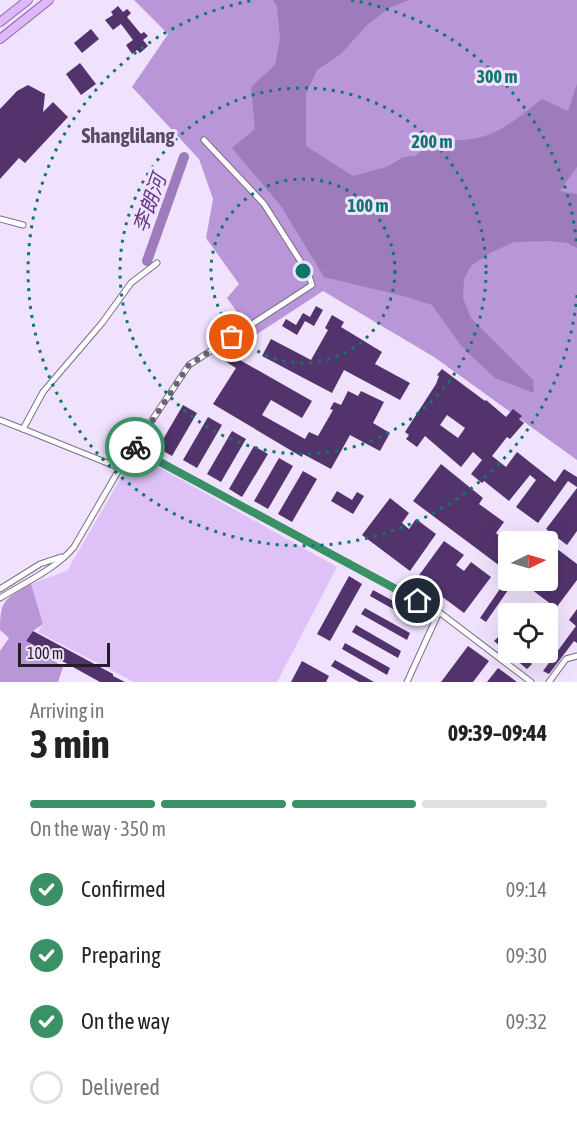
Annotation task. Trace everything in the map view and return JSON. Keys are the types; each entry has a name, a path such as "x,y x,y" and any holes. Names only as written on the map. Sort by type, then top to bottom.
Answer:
{"main road":[{"path":"0,22 28,0"},
{"path":"0,39 49,0"}],"street":[{"path":"0,598 68,554 120,468 189,365 312,285 308,273 264,204 204,140"},
{"path":"0,219 22,225"},
{"path":"23,429 43,392 102,322 131,283 156,262"},
{"path":"0,420 120,468"},
{"path":"134,448 439,612 531,682"},
{"path":"0,589 40,564 68,554"},
{"path":"408,682 439,612"},
{"path":"549,682 566,659 577,656"}],"shaded area":[{"path":"134,0 577,0 577,460 434,357 323,291 254,336 227,298 239,284 206,238 213,199 199,159 132,87 168,34"},
{"path":"273,0 409,0 389,8 367,25 341,54 317,70 306,94 306,146 353,176 387,167 403,157 415,156 438,138 469,140 483,137 507,126 542,99 568,111 577,84 577,167 560,191 577,194 577,248 567,243 551,241 514,242 490,253 471,266 464,279 463,298 471,318 533,380 534,393 495,378 462,347 432,305 324,277 281,206 232,148 255,129 251,87 275,65 280,39 277,7"},
{"path":"135,454 337,567 277,682 134,682 38,632 43,624 31,584 67,571"},
{"path":"31,584 43,624 33,631 26,641 63,667 58,682 0,682 0,651 9,638 0,630 1,612 10,597"}],"building":[{"path":"118,6 123,12 127,9 131,13 127,17 141,34 144,32 148,36 143,40 148,46 140,53 137,50 132,54 126,45 133,40 121,24 113,30 105,20 113,15 111,12"},
{"path":"91,29 99,39 82,53 74,43"},
{"path":"80,63 96,84 81,95 66,74"},
{"path":"28,85 45,94 43,112 53,102 68,117 25,163 19,158 0,179 0,109 17,91"},
{"path":"316,306 323,310 314,326 305,321 297,335 282,326 286,319 296,325 303,313 310,317"},
{"path":"332,315 344,322 341,327 382,352 375,364 410,383 400,400 344,370 332,393 262,356 271,339 311,360 328,330 325,328"},
{"path":"224,351 312,401 302,418 271,400 262,415 305,439 309,432 318,436 333,410 330,409 334,402 341,405 348,391 358,396 361,391 384,402 373,423 390,433 380,451 350,435 331,469 303,454 302,457 213,404 236,368 220,358"},
{"path":"442,369 506,417 513,409 522,416 519,419 524,423 510,439 507,437 492,456 506,467 517,452 555,482 564,469 577,477 577,487 568,481 538,523 516,507 536,480 530,475 509,501 484,481 482,483 471,474 482,460 473,452 461,467 425,436 417,447 406,439 409,435 405,432 436,384 439,376 437,375","holes":["447,415 465,428 458,438 440,425"]},
{"path":"183,405 197,413 172,456 158,448"},
{"path":"208,417 222,425 197,468 183,460"},
{"path":"232,431 246,439 221,482 207,474"},
{"path":"254,446 268,454 242,497 229,489"},
{"path":"279,458 293,466 268,509 254,501"},
{"path":"441,464 483,498 479,504 504,522 496,533 498,535 498,565 413,501"},
{"path":"303,471 317,479 292,522 278,514"},
{"path":"577,488 577,531 567,545 558,538 558,531 546,529"},
{"path":"337,491 352,500 357,492 364,496 353,514 331,501"},
{"path":"390,498 409,513 402,523 409,529 416,519 436,534 410,571 362,535"},
{"path":"444,541 464,555 456,565 464,571 471,562 491,577 464,613 417,578"},
{"path":"558,550 577,564 577,580 558,605 558,603 549,603 534,591 558,591"},
{"path":"349,576 362,584 330,641 317,634"},
{"path":"373,590 419,615 416,622 370,596"},
{"path":"498,591 507,591 486,622 480,618"},
{"path":"365,608 410,633 407,640 361,614"},
{"path":"577,609 577,643 574,641 558,662 558,651 576,626 569,620"},
{"path":"356,625 401,651 398,658 352,632"},
{"path":"33,631 125,682 100,682 26,641"},
{"path":"345,643 390,668 387,675 342,649"},
{"path":"468,646 489,661 473,682 441,682"},
{"path":"335,660 374,682 359,682 331,666"},
{"path":"302,661 329,676 326,682 291,682"},
{"path":"520,663 532,664 527,669"},
{"path":"549,663 557,663 549,674 543,671"},
{"path":"498,668 517,682 487,682"}],"waterway":[{"name":"李朗河","path":"147,261 184,157"}],"way so far":[{"path":"135,447 183,371 232,337"}],"district":[{"name":"Shanglilang","path":"128,135"}],"route":[{"path":"135,447 418,601"}]}
